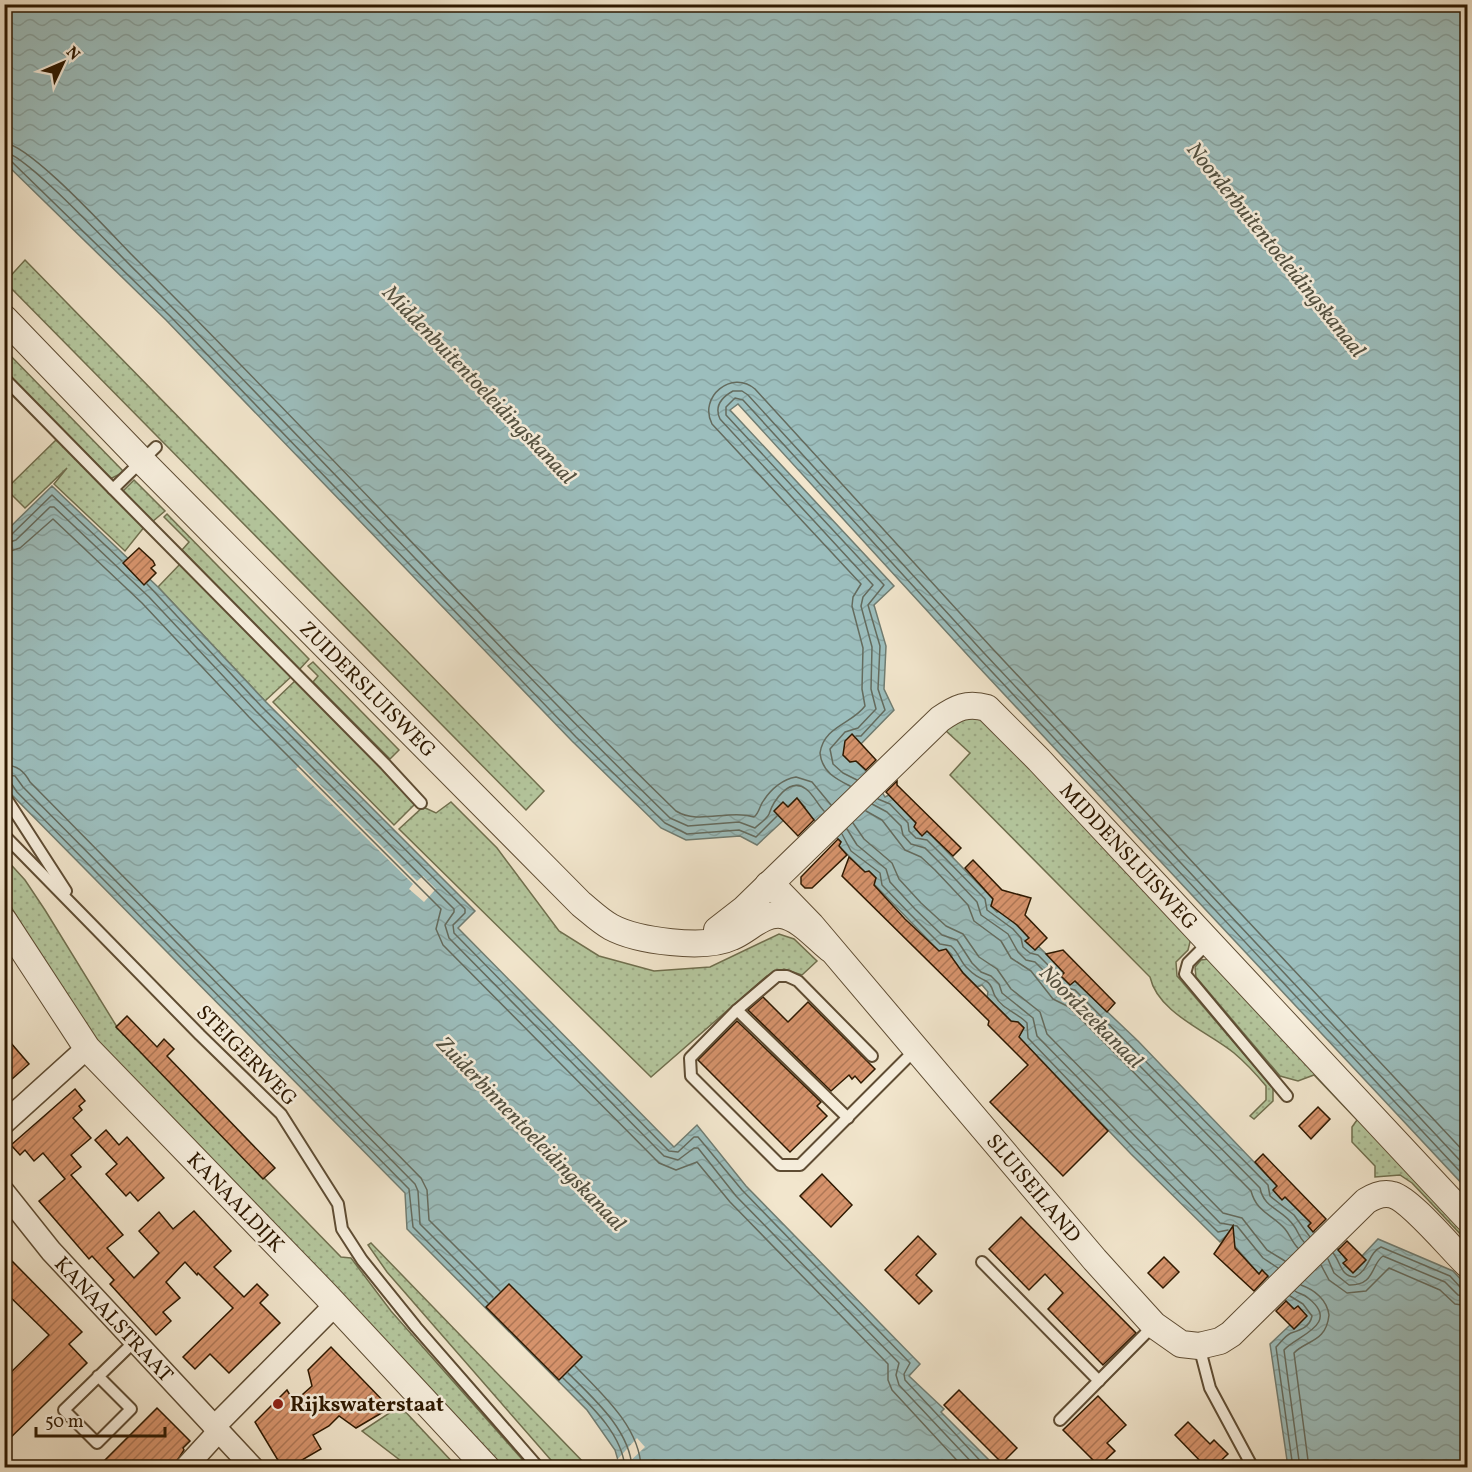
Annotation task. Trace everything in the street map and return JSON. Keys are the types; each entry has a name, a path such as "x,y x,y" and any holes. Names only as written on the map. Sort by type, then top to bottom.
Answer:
{"street":[{"name":"ZUIDERSLUISWEG","path":"4,318 149,454 581,904 611,927 646,939 696,942"},
{"name":"MIDDENSLUISWEG","path":"764,889 894,761 954,709 976,704 987,708 1467,1219"},
{"path":"764,889 772,916 765,917 720,942 696,942 729,922 764,889"},
{"name":"SLUISEILAND","path":"764,889 780,893 799,912 1095,1260 1154,1324 1181,1344 1199,1346"},
{"name":"SLUISEILAND","path":"772,916 789,917 830,949"},
{"name":"KANAALDIJK","path":"4,921 87,1048 335,1305 487,1467"},
{"path":"4,1123 87,1048"},
{"name":"KANAALSTRAAT","path":"4,1192 51,1251 253,1467"},
{"path":"1199,1346 1220,1341 1253,1313 1366,1201 1383,1194 1392,1194 1407,1204 1467,1265"},
{"path":"185,1467 216,1429 335,1305"}],"lane":[{"path":"4,378 386,764 421,803"},
{"path":"113,489 149,454"},
{"path":"4,795 79,911"},
{"path":"4,810 35,841"},
{"name":"STEIGERWEG","path":"4,835 281,1114 339,1204 342,1229 362,1260 416,1328 538,1467"},
{"path":"1209,942 1192,957 1185,968 1185,974 1287,1096"},
{"path":"872,1056 798,981 788,976 777,976 737,1010 690,1058 691,1076 780,1165 801,1165 916,1049"},
{"path":"737,1010 848,1118"},
{"path":"982,1262 1099,1380"},
{"path":"1060,1420 1154,1324"},
{"path":"98,1376 132,1409 97,1443 64,1410 98,1376 135,1341"},
{"path":"1199,1346 1210,1388 1253,1467"}],"green space":[{"path":"25,260 544,791 526,810 5,282"},
{"path":"4,349 124,472 110,479 5,372"},
{"path":"57,439 145,526 125,551 54,484 67,468 25,508 6,489"},
{"path":"134,480 165,511 152,522 123,491"},
{"path":"167,514 309,659 299,670 182,550 189,542 164,517"},
{"path":"181,563 293,675 265,701 158,587"},
{"path":"313,662 399,750 390,759 313,682 318,676 308,666"},
{"path":"297,679 417,802 394,825 273,702"},
{"path":"964,715 981,717 1191,938 1188,950 1176,962 1177,976 1273,1088 1273,1101 1254,1119 1250,1116 1266,1100 1266,1086 1234,1053 1173,1011 1155,990 1150,977 950,775 970,753 944,729"},
{"path":"451,802 497,848 559,931 599,956 654,971 710,967 779,934 794,939 817,961 802,975 784,969 767,976 651,1077 399,829 423,807 436,813"},
{"path":"4,857 25,880 45,910 117,1027 341,1257 351,1258 391,1311 529,1467 501,1467 83,1027 5,897"},
{"path":"1209,959 1467,1232 1467,1241 1412,1183 1400,1175 1375,1177 1375,1166 1352,1142 1352,1127 1357,1120 1314,1075 1298,1081 1280,1076 1196,977 1195,967 1201,960"},
{"path":"371,1243 588,1467 557,1467 387,1272 368,1245"},
{"path":"400,1406 457,1467 409,1467 362,1431"}],"water":[{"path":"5,5 1467,5 1467,1189 974,662 738,404 730,410 894,586 874,605 886,646 884,689 894,710 859,746 854,741 843,755 850,762 856,761 873,778 885,797 889,795 916,823 915,828 920,834 927,831 993,899 991,906 997,912 1002,910 1029,938 1027,943 1033,948 1038,946 1138,1041 1277,1186 1275,1192 1280,1198 1285,1197 1311,1223 1310,1228 1317,1235 1338,1249 1352,1271 1364,1262 1362,1256 1378,1239 1453,1271 1467,1286 1467,1467 1288,1467 1270,1344 1290,1325 1296,1327 1306,1315 1294,1309 1268,1283 1269,1278 1264,1273 1259,1274 1226,1236 1220,1242 1131,1154 1019,1037 1023,1027 1017,1022 1013,1023 987,997 988,992 982,985 977,987 951,960 952,955 947,950 941,953 873,883 876,878 869,871 866,873 839,846 841,842 834,835 830,836 803,809 805,807 797,799 782,813 786,818 757,845 740,836 686,840 661,828 572,741 166,320 5,163"},
{"name":"Zuiderbinnentoeleidingskanaal","path":"52,486 158,587 265,701 475,911 458,928 674,1147 697,1125 746,1186 920,1364 909,1376 944,1409 941,1412 996,1467 620,1467 615,1450 587,1410 407,1229 405,1193 12,795 4,783 4,533"}],"pier":[{"path":"300,765 417,881 423,876 436,889 424,902 409,889 413,884 296,769"},
{"path":"637,1438 645,1447 624,1467 616,1468 615,1462"}],"building":[{"path":"139,548 155,565 151,568 156,573 144,585 123,563"},
{"path":"852,734 876,760 866,770 856,761 850,762 843,755 845,741"},
{"path":"897,781 897,785 961,848 953,856 927,831 922,836 914,827 916,823 886,792"},
{"path":"797,798 814,820 798,836 774,811 783,802 788,807"},
{"path":"838,839 841,842 839,846 847,855 812,888 805,888 801,884 801,877"},
{"path":"849,857 865,872 869,871 876,878 874,885 905,919 939,951 946,949 963,973 1011,1021 1018,1022 1024,1028 1019,1037 1108,1131 1063,1176 990,1102 1028,1065 988,1025 989,1021 842,876"},
{"path":"973,860 1002,890 1031,898 1025,915 1047,938 1035,950 1025,941 1029,938 1017,925 991,906 993,899 965,868"},
{"path":"1063,950 1115,1003 1107,1012 1075,981 1070,985 1061,976 1064,973 1046,954"},
{"path":"763,997 788,1022 808,1002 875,1069 861,1083 855,1076 852,1079 849,1075 831,1091 748,1010"},
{"path":"127,1016 157,1047 164,1039 174,1049 167,1056 275,1168 263,1179 116,1027"},
{"path":"737,1021 821,1102 817,1106 827,1116 790,1152 698,1060"},
{"path":"4,1035 29,1064 4,1086"},
{"path":"75,1089 85,1101 79,1106 82,1110 73,1118 91,1138 71,1155 81,1167 71,1175 123,1235 107,1248 134,1278 159,1253 139,1231 159,1212 173,1229 194,1211 231,1251 214,1267 244,1297 257,1284 268,1295 260,1303 280,1323 229,1373 210,1354 195,1369 183,1357 233,1308 198,1273 197,1275 185,1262 166,1282 180,1298 163,1312 171,1321 156,1335 110,1284 114,1280 92,1256 89,1259 39,1201 65,1179 43,1153 34,1161 25,1150 20,1155 11,1145"},
{"path":"1318,1107 1330,1119 1311,1139 1299,1126"},
{"path":"106,1130 119,1145 127,1137 164,1178 138,1201 130,1192 126,1196 106,1174 117,1164 95,1140"},
{"path":"1263,1154 1326,1219 1313,1232 1308,1226 1311,1223 1285,1197 1282,1200 1273,1190 1277,1186 1255,1162"},
{"path":"822,1174 852,1205 831,1227 800,1196"},
{"path":"1021,1217 1136,1333 1103,1365 1048,1309 1063,1293 1045,1274 1029,1290 989,1249"},
{"path":"1233,1226 1235,1248 1259,1274 1262,1270 1268,1276 1254,1291 1214,1254"},
{"path":"918,1236 936,1254 916,1275 932,1291 919,1304 885,1270"},
{"path":"1347,1241 1366,1260 1353,1273 1343,1263 1347,1260 1338,1250"},
{"path":"1164,1257 1179,1272 1163,1288 1148,1273"},
{"path":"12,1261 82,1332 69,1344 87,1363 4,1444 4,1379 49,1335 4,1291 4,1269"},
{"path":"509,1284 582,1357 559,1380 486,1307"},
{"path":"1286,1301 1294,1309 1298,1306 1307,1316 1294,1329 1276,1311"},
{"path":"331,1347 390,1408 356,1428 339,1416 329,1426 313,1435 321,1449 290,1467 282,1467 255,1422 287,1390 294,1402 312,1386 308,1370"},
{"path":"959,1390 1017,1448 1002,1463 944,1405"},
{"path":"1098,1396 1126,1425 1107,1443 1115,1451 1099,1466 1063,1430"},
{"path":"157,1408 190,1441 183,1448 184,1450 173,1467 98,1467"},
{"path":"1188,1422 1210,1444 1214,1440 1228,1454 1214,1467 1206,1467 1175,1435"}],"place":[{"name":"Rijkswaterstaat","path":"278,1404"}],"water label":[{"name":"Noorderbuitentoeleidingskanaal","path":"1277,249"},
{"name":"Middenbuitentoeleidingskanaal","path":"480,384"},
{"name":"Noordzeekanaal","path":"1092,1016"}]}
